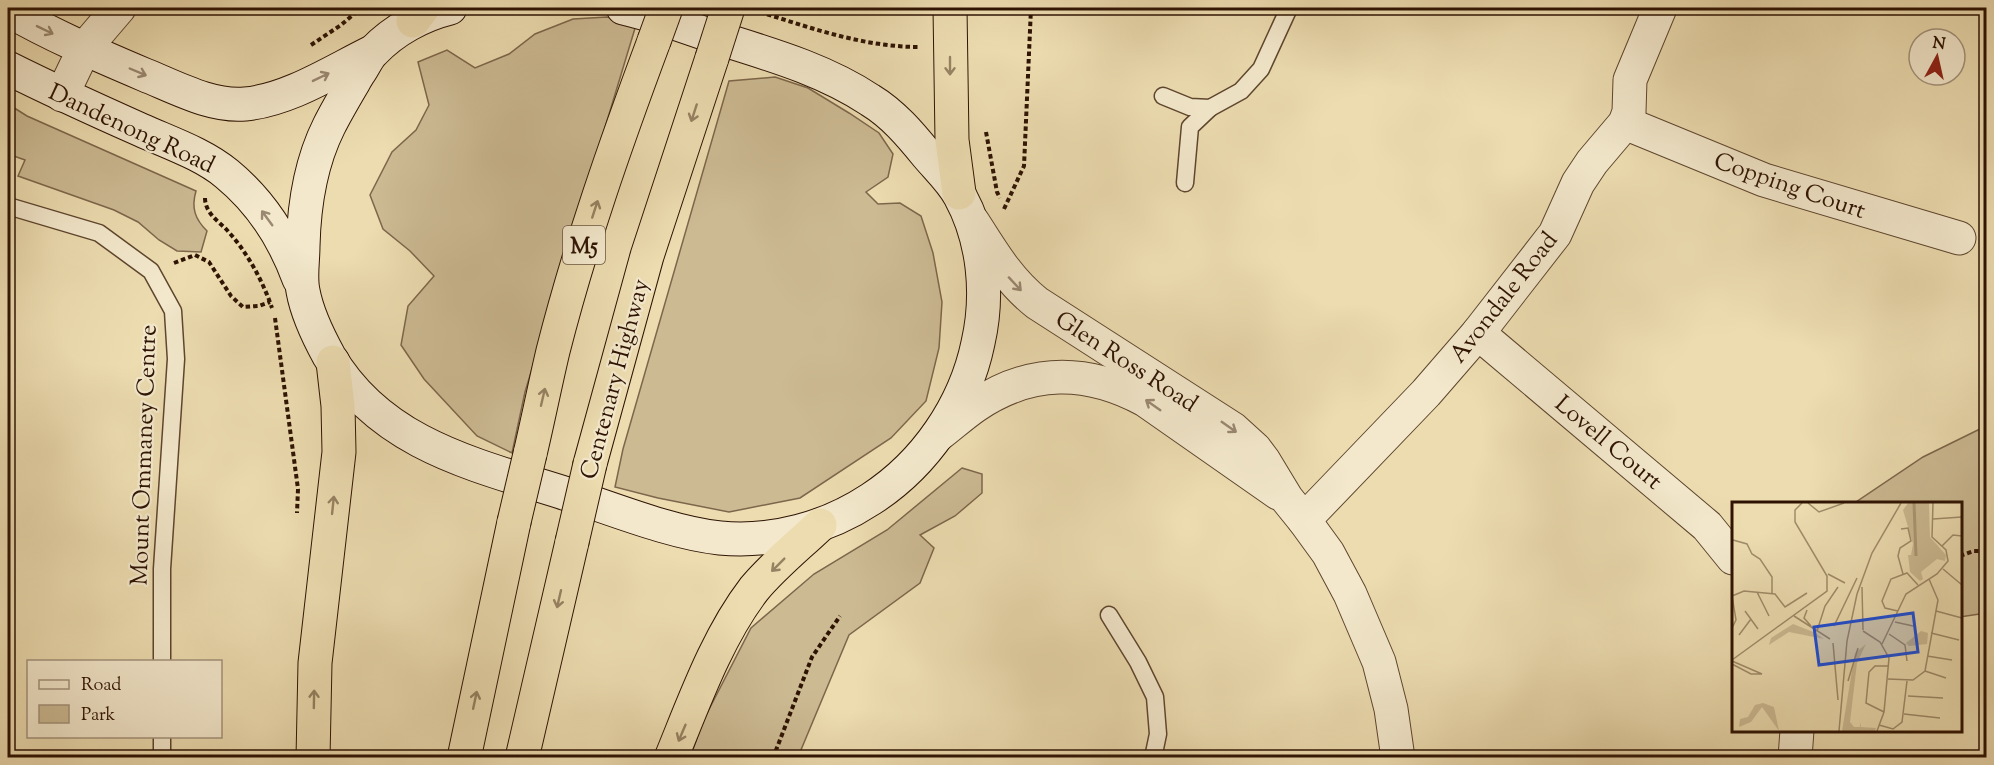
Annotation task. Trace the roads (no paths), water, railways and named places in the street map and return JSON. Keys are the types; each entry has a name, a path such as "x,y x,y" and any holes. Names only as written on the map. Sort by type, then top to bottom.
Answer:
{"highway":[{"name":"M5","path":"464,758 553,351 616,143 666,8"},
{"path":"950,8 952,140 964,206"},
{"name":"Centenary Highway","path":"522,758 590,464 647,256 712,58 742,9"},
{"path":"313,758 315,663 339,452 338,406 333,362"},
{"path":"671,758 730,626 754,589 820,525"}],"street":[{"path":"62,95 84,49 119,8"},
{"path":"8,10 84,49 188,93 231,105 273,99 372,52 418,14 450,8"},
{"name":"Glen Ross Road","path":"622,8 798,64 839,82 874,102 903,126 964,206 1007,274 1020,290 1047,310 1233,429 1255,449 1295,510 1328,553 1350,594 1379,662 1391,709 1398,758"},
{"path":"1625,123 1629,112 1630,80 1660,8"},
{"path":"302,289 303,228 312,171 327,129 372,52"},
{"name":"Dandenong Road","path":"8,68 202,158 225,172 241,186 267,216 292,260 321,342 349,386 375,412 402,432 426,445 470,463 678,529 717,537 769,537 820,525 842,516 888,487 909,468 938,435"},
{"name":"Copping Court","path":"1625,123 1764,180 1959,238"},
{"name":"Avondale Road","path":"1295,510 1426,393 1478,333 1555,234 1578,183 1592,162 1625,123"},
{"path":"938,435 959,397 975,357 982,327 984,296 980,256 964,206"},
{"name":"Lovell Court","path":"1478,333 1707,526 1732,557"},
{"name":"Glen Ross Road","path":"938,435 976,406 1008,388 1030,380 1076,377 1098,380 1122,388 1145,400 1295,510"},
{"path":"1795,758 1797,732"}],"lane":[{"path":"1185,183 1190,127 1210,108 1241,91 1261,69 1289,8"},
{"path":"1163,96 1190,107 1210,108"},
{"name":"Mount Ommaney Centre","path":"8,206 99,233 151,271 173,311 176,359 162,569 162,660"},
{"path":"1109,615 1138,662 1155,697 1158,734 1153,758"},
{"path":"162,738 162,758"}]}
